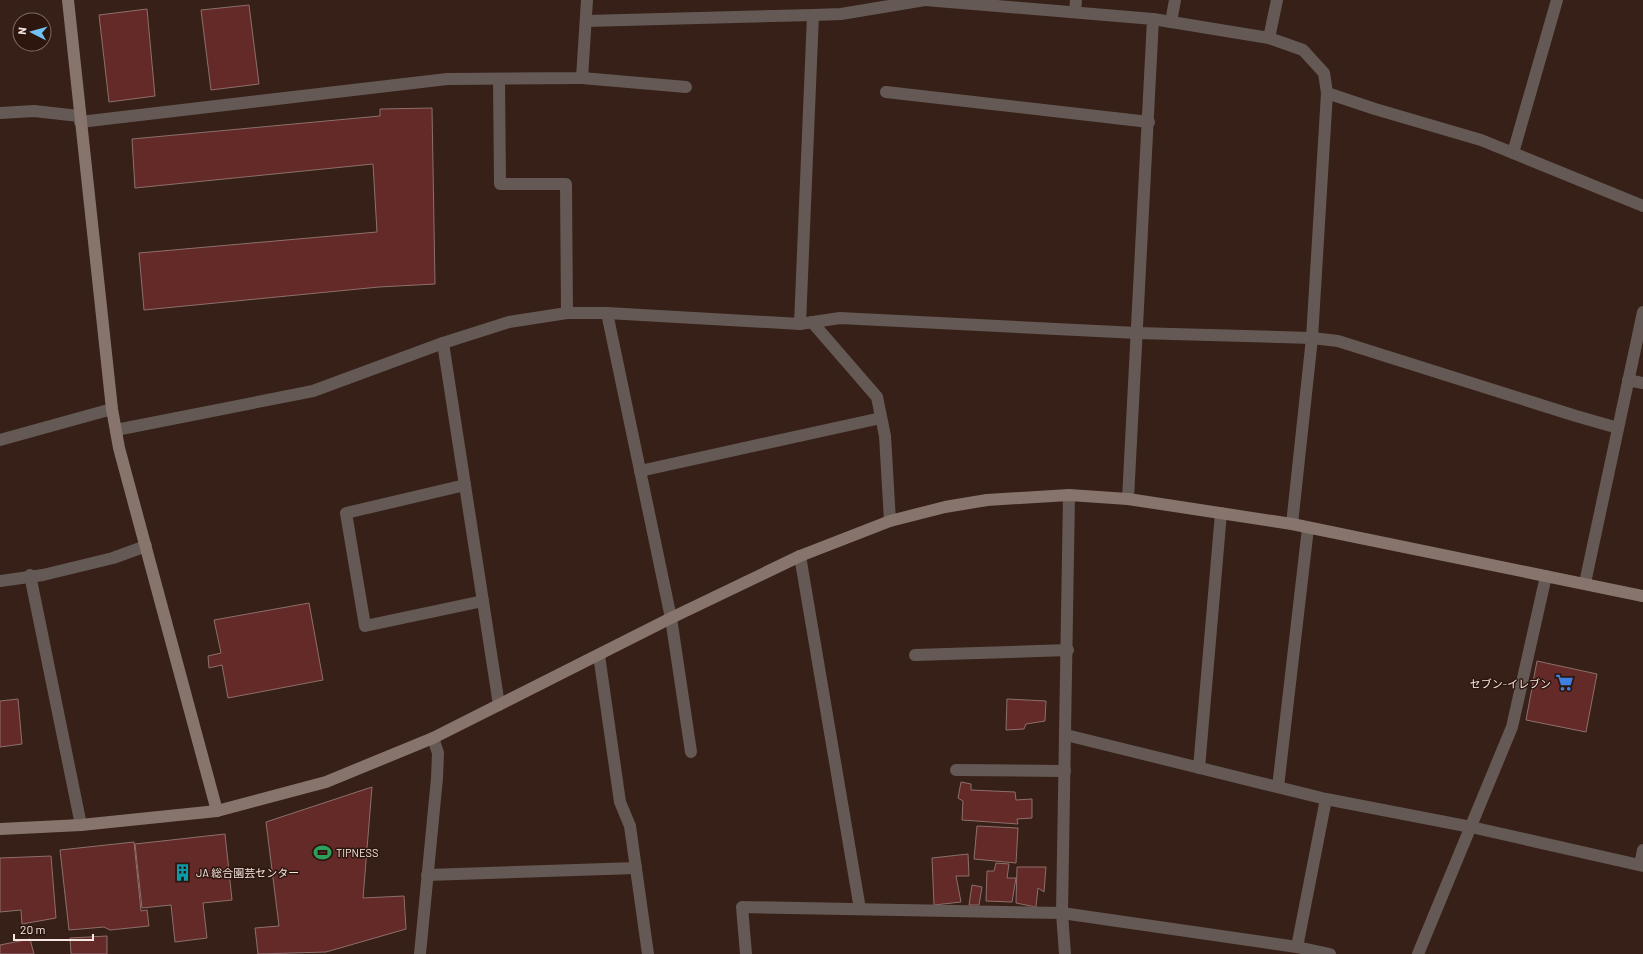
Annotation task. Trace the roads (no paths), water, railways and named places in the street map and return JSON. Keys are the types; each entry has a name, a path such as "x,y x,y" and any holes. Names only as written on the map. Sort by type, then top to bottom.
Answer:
{"street":[{"path":"68,0 112,409 119,448 217,811"},
{"path":"582,78 587,0"},
{"path":"586,21 841,14 925,0 1075,6 1268,38 1303,50 1324,73 1327,93 1312,338 1292,524"},
{"path":"1171,22 1175,0"},
{"path":"1268,38 1277,0"},
{"path":"1513,153 1557,0"},
{"path":"813,15 806,323 877,396 885,436 890,521"},
{"path":"1128,499 1149,122 1153,19"},
{"path":"0,113 34,112 80,119 447,79 582,78 686,87"},
{"path":"499,79 500,184 566,184 567,313"},
{"path":"886,92 1149,122"},
{"path":"1327,93 1375,109 1481,140 1643,206"},
{"path":"1585,583 1643,312"},
{"path":"116,430 313,391 443,343 509,322 567,313 608,313 806,323 840,318 1137,333 1312,338 1338,341 1618,428"},
{"path":"608,313 671,618 691,752"},
{"path":"443,343 499,705"},
{"path":"1628,380 1643,383"},
{"path":"0,440 112,409"},
{"path":"640,471 882,418"},
{"path":"465,485 346,513 365,626 483,601"},
{"path":"1065,954 1062,913 1068,650 1069,495"},
{"path":"0,829 81,825 217,811 326,782 433,738 671,618 800,556 890,521 945,507 987,500 1069,495 1128,499 1292,524 1643,596"},
{"path":"1198,768 1221,513"},
{"path":"1278,787 1308,528"},
{"path":"0,580 43,575 113,558 146,546"},
{"path":"800,556 860,909"},
{"path":"30,576 81,825"},
{"path":"1418,954 1512,727 1546,576"},
{"path":"915,655 1068,650"},
{"path":"599,655 620,802 630,826 648,954"},
{"path":"1066,735 1326,799 1471,827 1642,865 1643,850"},
{"path":"420,954 438,753 433,738"},
{"path":"956,770 1065,771"},
{"path":"1297,950 1326,799"},
{"path":"427,875 636,868"},
{"path":"746,954 742,907 1062,913 1330,954"}],"place":[{"name":"セブン-イレブン","path":"1564,683"},
{"name":"TIPNESS","path":"323,852"},
{"name":"JA 総合園芸センター","path":"183,872"}]}
